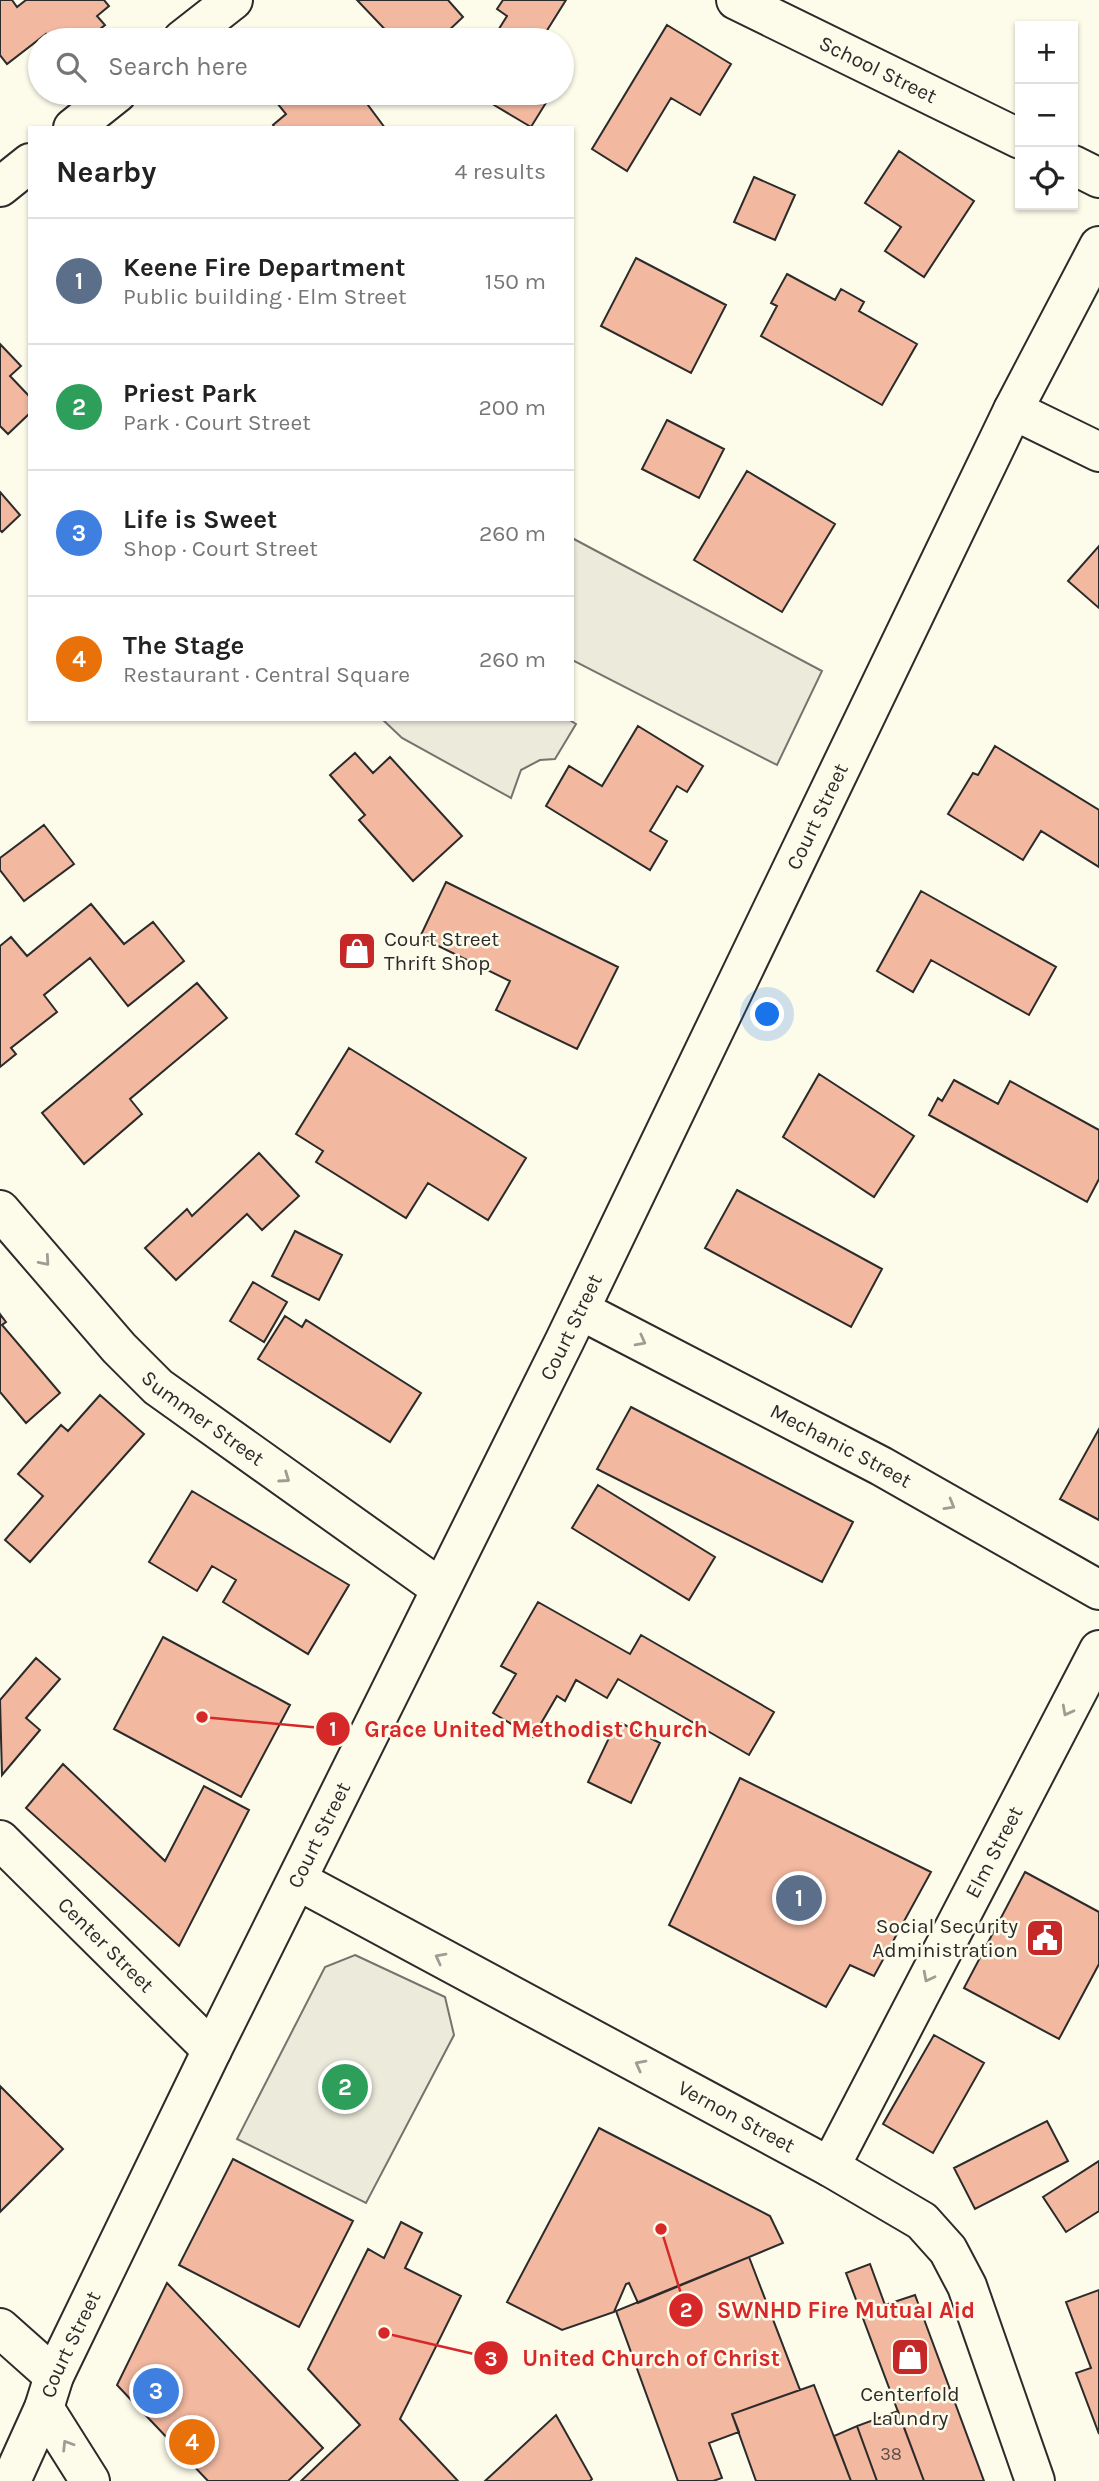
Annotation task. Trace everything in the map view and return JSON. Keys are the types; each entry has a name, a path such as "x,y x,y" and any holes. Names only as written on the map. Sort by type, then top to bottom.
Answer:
{"street":[{"path":"197,28 233,0"},
{"name":"School Street","path":"736,0 1015,136"},
{"path":"76,126 102,105"},
{"path":"0,187 28,165"},
{"path":"1078,168 1099,178"},
{"name":"Court Street","path":"11,2481 49,2392 212,2050 580,1310 1013,410 1099,246"},
{"path":"1013,410 1099,452"},
{"name":"Summer Street","path":"0,1210 119,1348 158,1387 440,1588"},
{"name":"Mechanic Street","path":"580,1310 881,1466 1099,1590"},
{"name":"Elm Street","path":"830,2166 1099,1650"},
{"name":"Center Street","path":"0,1840 212,2050"},
{"name":"Vernon Street","path":"297,1880 830,2166 922,2221 948,2250 967,2286 1035,2481"},
{"path":"0,2328 49,2392 90,2481"}],"shaded area":[{"path":"574,539 822,671 777,765 574,661"},
{"path":"384,721 571,721 576,724 555,759 540,760 521,770 511,798 402,738"},
{"path":"355,1955 445,1997 454,2035 366,2203 237,2139 325,1967"}],"building":[{"path":"0,0 12,0 17,7 26,0 104,0 109,6 97,16 105,25 101,28 28,28 28,48 7,64 0,55"},
{"path":"357,0 448,0 463,17 451,28 384,28"},
{"path":"503,0 566,0 548,28 500,28 507,16 497,9"},
{"path":"667,25 731,64 700,115 671,98 627,171 592,149"},
{"path":"279,105 368,105 384,126 274,126 286,114"},
{"path":"494,105 545,105 529,126"},
{"path":"899,151 974,201 924,277 885,251 901,227 865,203"},
{"path":"754,177 795,195 775,240 734,222"},
{"path":"636,258 726,305 691,373 601,326"},
{"path":"787,274 835,300 841,289 864,302 859,311 917,344 882,405 761,336 777,306 771,303"},
{"path":"0,344 21,366 10,376 28,395 28,415 8,434 0,426"},
{"path":"667,420 724,449 699,498 642,469"},
{"path":"747,471 835,524 782,612 694,560"},
{"path":"0,492 20,515 2,532 0,530"},
{"path":"1099,546 1099,608 1068,581"},
{"path":"638,726 703,766 687,792 677,786 650,831 667,841 650,870 546,806 569,766 602,786"},
{"path":"995,746 1099,810 1099,867 1041,831 1023,860 948,814 973,773 978,775"},
{"path":"355,753 373,773 390,757 462,836 413,881 359,820 365,815 330,775"},
{"path":"44,825 74,864 24,901 0,870 0,858"},
{"path":"446,882 618,967 577,1049 496,1010 510,981 420,937"},
{"path":"921,891 1056,967 1029,1015 931,960 913,992 877,971"},
{"path":"91,904 124,944 153,922 184,961 128,1006 90,958 44,995 57,1012 11,1048 16,1054 0,1067 0,946 11,937 27,956"},
{"path":"197,983 227,1018 130,1099 142,1114 84,1164 42,1113"},
{"path":"349,1048 526,1158 488,1220 428,1183 406,1218 316,1162 323,1151 296,1134"},
{"path":"819,1074 914,1136 874,1197 783,1137"},
{"path":"954,1080 998,1104 1010,1081 1099,1130 1099,1179 1087,1202 929,1115 938,1098 942,1101"},
{"path":"259,1153 299,1196 262,1230 247,1214 176,1280 145,1248 187,1209 192,1216"},
{"path":"737,1190 882,1269 851,1327 705,1248"},
{"path":"295,1231 342,1255 319,1300 272,1276"},
{"path":"253,1282 287,1302 264,1342 230,1321"},
{"path":"0,1314 6,1322 2,1325 60,1393 26,1423 0,1392"},
{"path":"285,1316 302,1327 306,1320 421,1393 390,1442 258,1359"},
{"path":"100,1395 144,1434 30,1562 5,1540 43,1496 18,1474 61,1425 68,1431"},
{"path":"631,1407 853,1522 822,1582 597,1469"},
{"path":"1099,1429 1099,1520 1060,1499"},
{"path":"598,1485 715,1557 689,1600 572,1528"},
{"path":"192,1491 349,1585 308,1654 223,1602 236,1580 212,1566 197,1591 149,1562"},
{"path":"538,1602 630,1654 641,1635 774,1712 749,1755 618,1679 607,1698 576,1680 565,1701 557,1696 533,1737 493,1713 516,1674 501,1666"},
{"path":"163,1637 290,1705 241,1797 114,1729"},
{"path":"36,1658 60,1679 26,1718 40,1730 2,1775 0,1700"},
{"path":"617,1721 660,1743 631,1803 588,1782"},
{"path":"63,1764 165,1861 204,1786 249,1810 179,1946 26,1808"},
{"path":"740,1778 931,1872 874,1976 850,1965 826,2007 669,1925"},
{"name":"Social Security Administration","path":"1025,1872 1099,1912 1099,1964 1059,2039 964,1988"},
{"path":"934,2035 984,2063 933,2153 883,2124"},
{"path":"0,2086 63,2149 0,2212"},
{"path":"1047,2121 1068,2161 975,2209 954,2168"},
{"path":"599,2128 770,2216 783,2243 638,2303 629,2283 626,2284 614,2312 562,2330 507,2302"},
{"path":"233,2159 353,2221 299,2327 179,2265"},
{"path":"1099,2161 1099,2211 1066,2232 1043,2197"},
{"path":"401,2222 422,2233 405,2268 461,2296 400,2419 458,2481 301,2481 360,2425 308,2369 368,2249 384,2258"},
{"path":"749,2257 800,2390 732,2414 739,2432 709,2443 722,2478 713,2481 678,2481 616,2311"},
{"path":"870,2264 885,2305 915,2295 984,2481 924,2481 846,2273"},
{"path":"167,2283 323,2448 288,2481 208,2481 117,2385"},
{"path":"1099,2290 1099,2434 1076,2373 1091,2368 1066,2302"},
{"path":"814,2385 851,2481 756,2481 732,2414"},
{"path":"898,2411 924,2481 877,2481 857,2426"},
{"path":"556,2415 592,2479 590,2481 485,2481"},
{"path":"857,2426 877,2481 851,2481 834,2436"}],"place":[{"name":"Court Street Thrift Shop","path":"357,951"},
{"name":"Grace United Methodist Church","path":"202,1717"},
{"name":"Keene Fire Department","path":"799,1898"},
{"name":"Social Security Administration","path":"1045,1938"},
{"name":"Priest Park","path":"345,2087"},
{"name":"SWNHD Fire Mutual Aid","path":"661,2229"},
{"name":"United Church of Christ","path":"384,2333"},
{"name":"Centerfold Laundry","path":"910,2357"},
{"name":"Life is Sweet","path":"156,2391"},
{"name":"The Stage","path":"192,2442"}]}
